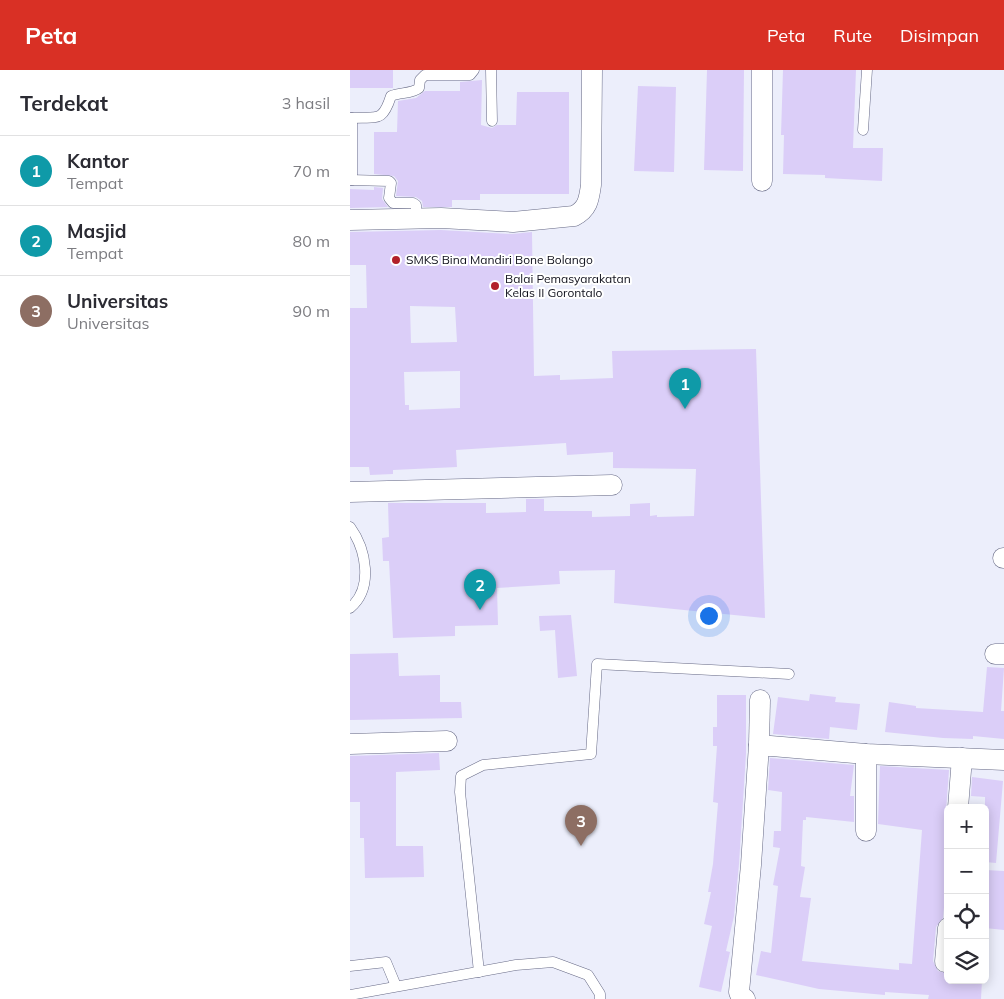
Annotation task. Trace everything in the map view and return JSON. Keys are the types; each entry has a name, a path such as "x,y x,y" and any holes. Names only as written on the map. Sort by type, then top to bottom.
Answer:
{"street":[{"path":"350,220 416,218 513,222 574,216 583,211 589,201 591,185 592,70"},
{"path":"762,70 762,181"},
{"path":"350,492 612,485"},
{"path":"745,999 738,992 751,864 759,746 760,700"},
{"path":"350,744 447,741"},
{"path":"759,746 866,754 1004,760"},
{"path":"866,754 866,831"},
{"path":"958,804 962,758"}],"lane":[{"path":"416,218 416,206 412,203 392,203 389,198 391,183 388,180 351,180 351,118 380,116 386,112 391,96 399,92 415,91 419,88 420,80 425,75 470,74 474,70"},
{"path":"491,70 492,122"},
{"path":"863,130 867,70"},
{"path":"350,527 365,560 366,573 356,602 350,608"},
{"path":"479,972 460,792 461,776 483,765 591,754 596,664 789,674"},
{"path":"350,966 386,962 396,986"},
{"path":"350,995 479,972 554,962 588,975 600,994 600,999"}],"building":[{"path":"350,70 393,70 393,88 350,88"},
{"path":"707,70 744,70 743,171 704,170"},
{"path":"783,70 856,70 853,148 883,148 882,181 825,178 825,175 783,174 784,135 781,135"},
{"path":"482,80 481,125 492,128 497,125 516,125 517,92 569,92 569,194 480,194 480,200 452,200 452,207 423,207 422,201 416,197 396,196 398,181 394,176 374,174 374,132 397,132 398,101 416,98 425,91 460,91 460,82"},
{"path":"638,86 676,87 674,172 634,171"},
{"path":"374,187 383,188 382,199 388,207 350,208 350,189 374,190"},
{"path":"441,230 512,234 532,232 534,376 560,375 560,380 613,378 612,351 756,349 765,618 614,603 615,570 559,571 560,584 497,588 498,625 455,626 455,636 393,638 389,561 383,561 382,538 389,537 388,503 486,503 486,513 526,512 526,499 544,499 544,511 592,511 592,517 630,516 630,504 650,503 650,516 694,516 696,469 613,468 613,452 567,455 566,443 456,450 457,467 393,470 393,474 370,475 369,467 350,467 350,308 367,308 366,265 350,265 350,232","holes":["410,306 455,307 457,342 411,343","460,371 460,408 409,410 409,405 405,405 404,372"]},
{"path":"571,615 577,676 558,678 555,630 540,631 539,616"},
{"path":"398,653 399,676 440,675 440,702 461,702 462,718 350,720 350,654"},
{"path":"987,667 1004,668 1001,711 1004,711 1004,739 973,736 973,739 943,738 885,732 889,702 916,706 916,708 983,712"},
{"path":"810,694 836,697 835,702 860,704 857,730 830,727 829,739 773,734 778,697 809,701"},
{"path":"717,695 746,695 746,754 739,864 734,916 726,951 730,952 721,992 699,987 712,926 704,924 711,892 708,892 713,864 718,803 713,802 717,746 713,746 713,727 717,727"},
{"path":"439,753 440,770 396,772 396,846 423,846 424,877 365,878 364,838 360,838 360,802 350,802 350,756"},
{"path":"770,758 854,765 850,796 854,796 854,822 806,817 806,820 803,820 801,866 805,867 800,897 811,898 802,961 899,970 899,963 912,964 922,830 878,824 880,766 949,770 946,804 944,804 944,907 943,918 936,927 933,961 938,971 944,972 944,984 982,984 981,999 928,999 929,995 885,992 885,995 819,989 756,975 761,951 771,953 778,886 773,885 780,848 773,847 774,831 781,831 782,792 768,790"},
{"path":"972,777 1003,781 996,863 989,862 989,804 985,804 985,797 971,796"},
{"path":"989,870 1004,871 1004,930 989,928"}],"place":[{"name":"SMKS Bina Mandiri Bone Bolango","path":"396,260"},
{"name":"Balai Pemasyarakatan Kelas II Gorontalo","path":"495,286"},
{"name":"Kantor","path":"685,409"},
{"name":"Masjid","path":"480,610"},
{"name":"Universitas","path":"581,846"}]}
